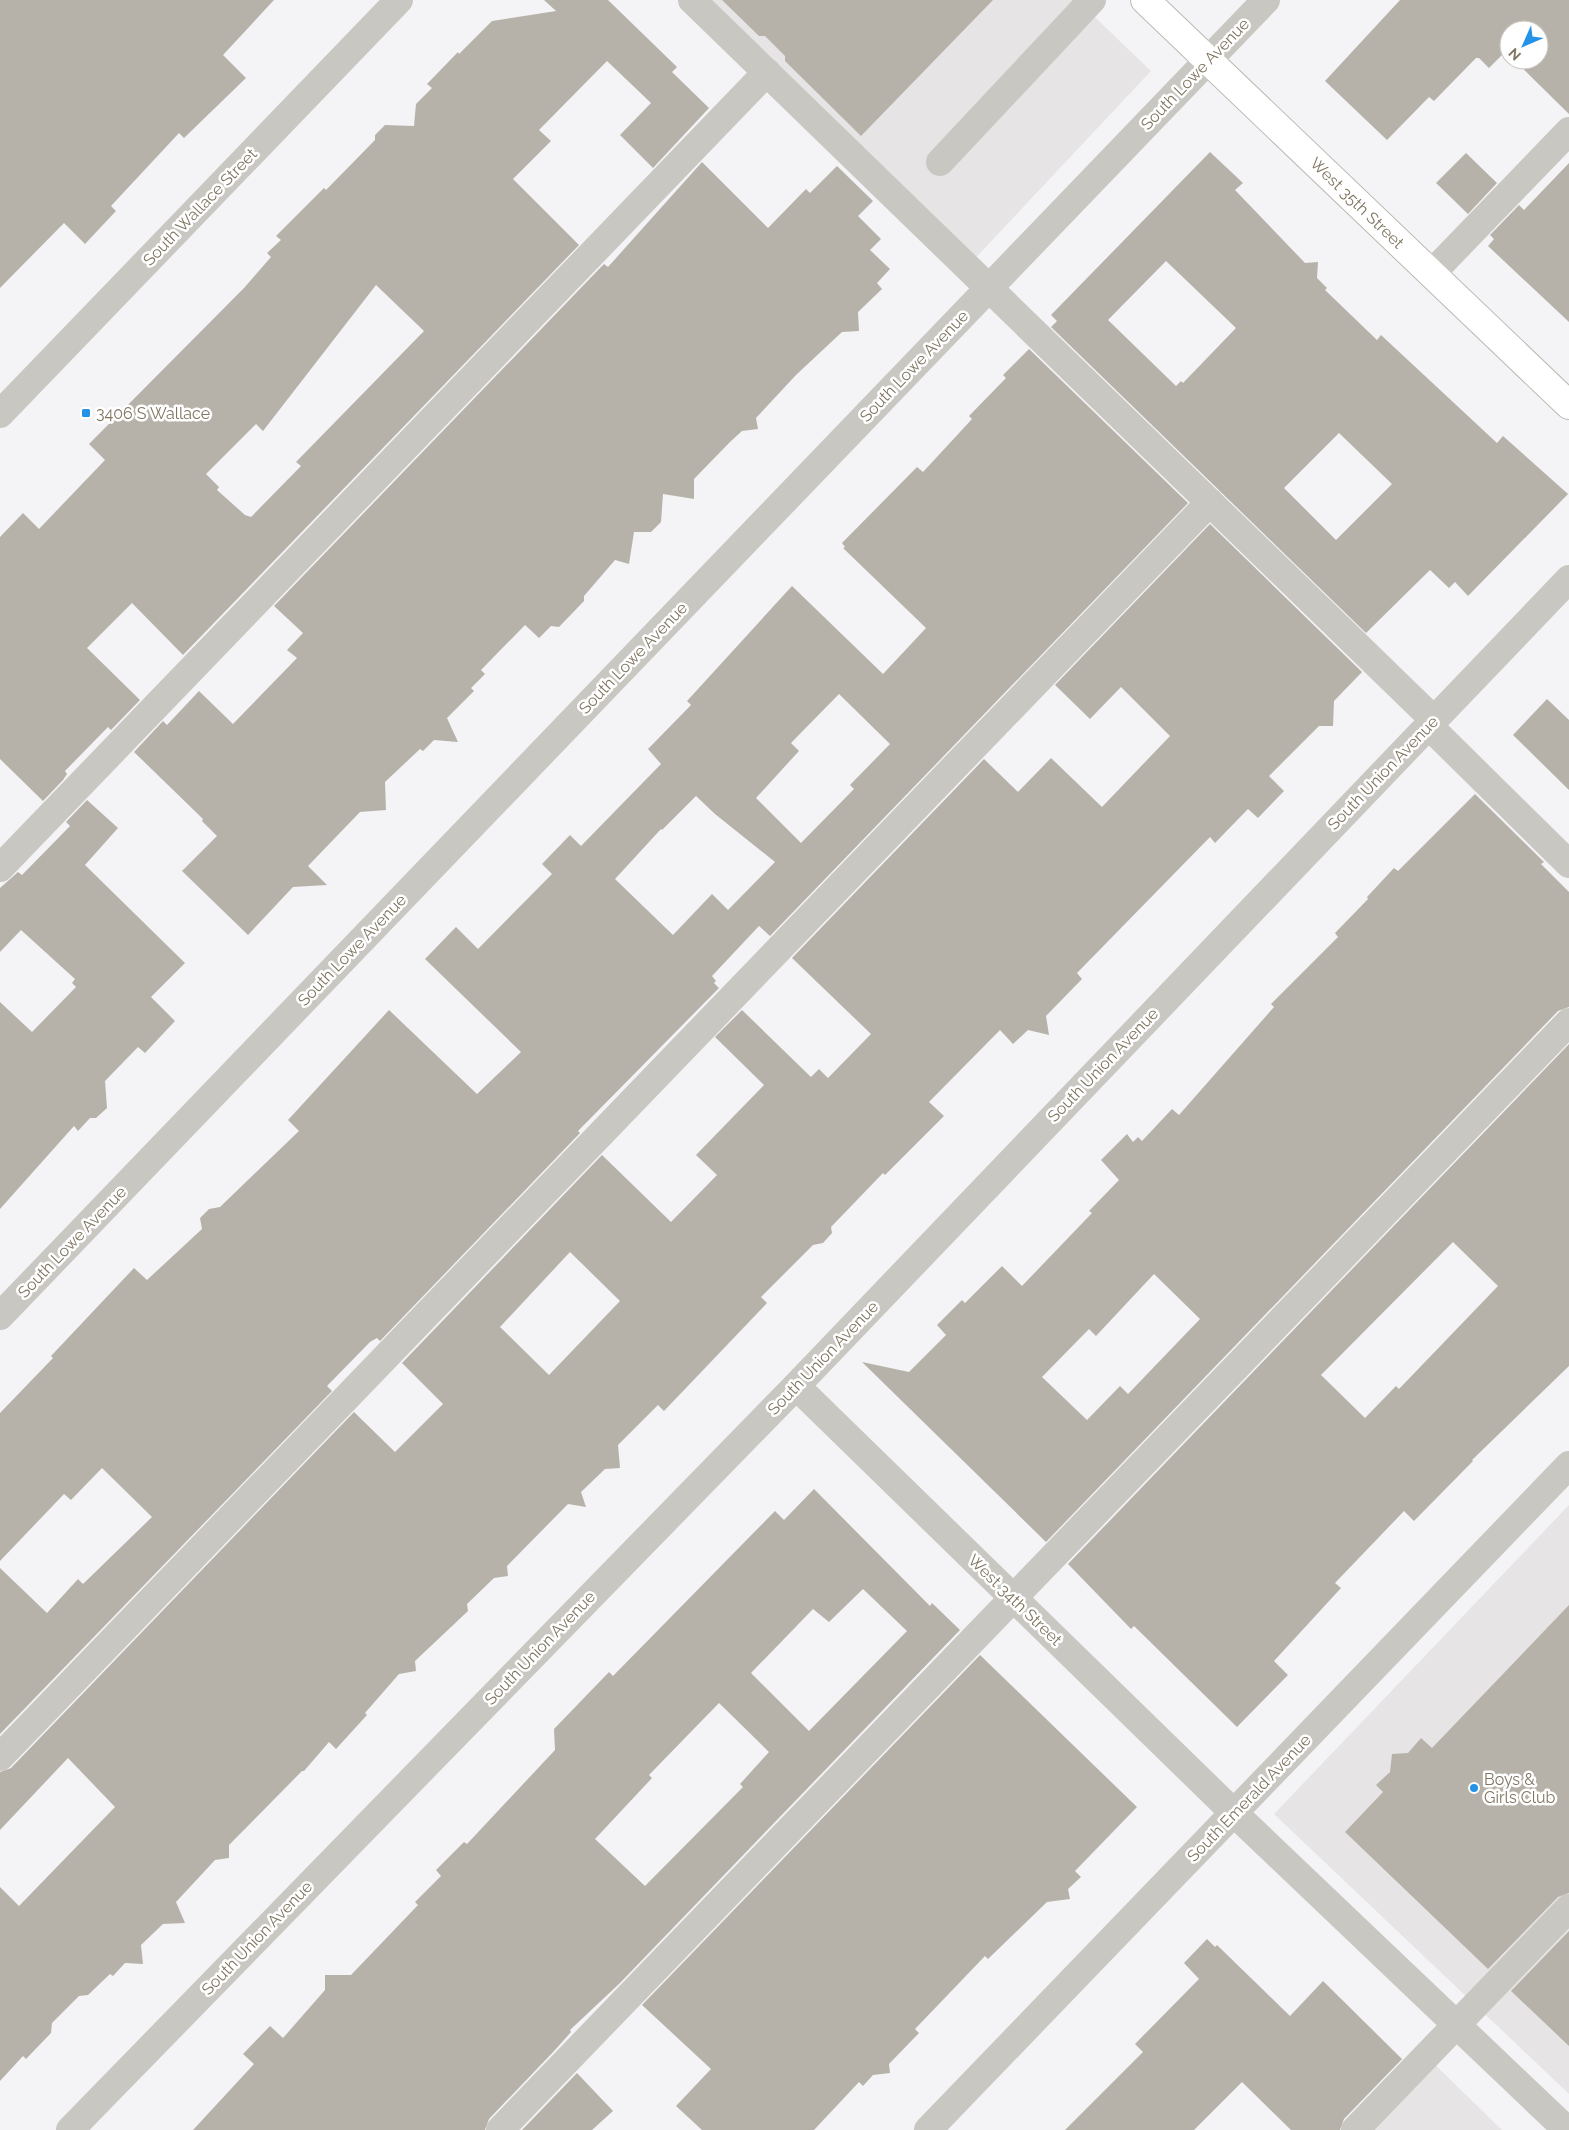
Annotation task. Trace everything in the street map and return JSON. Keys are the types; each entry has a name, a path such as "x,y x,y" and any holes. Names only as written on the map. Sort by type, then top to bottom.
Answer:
{"main road":[{"name":"West 35th Street","path":"1146,0 1569,405"}],"street":[{"name":"South Wallace Street","path":"0,414 399,0"},
{"path":"692,0 1210,502 1431,722 1569,864"},
{"path":"940,162 1092,0"},
{"name":"South Lowe Avenue","path":"0,1316 1266,0"},
{"path":"0,868 767,72"},
{"path":"1431,274 1569,131"},
{"path":"0,1757 1210,502"},
{"name":"South Union Avenue","path":"70,2130 796,1386 1569,579"},
{"path":"500,2130 1569,1022"},
{"name":"West 34th Street","path":"796,1386 1234,1813 1457,2024"},
{"name":"South Emerald Avenue","path":"928,2130 1569,1465"},
{"path":"1355,2130 1569,1908"},
{"path":"1457,2024 1567,2130"}],"shaded area":[{"path":"693,0 1077,0 1151,71 968,266"},
{"path":"1569,1505 1569,2094 1274,1814"},
{"path":"1426,2056 1502,2130 1355,2130"}],"building":[{"path":"0,0 274,0 223,55 246,78 184,138 179,133 111,206 116,211 85,244 64,223 0,288"},
{"path":"544,0 608,0 677,67 672,72 709,108 653,168 620,135 651,103 607,61 539,130 551,141 513,179 579,245 183,655 132,603 87,648 140,700 111,730 108,727 65,771 67,774 63,780 43,801 0,759 0,537 23,513 39,529 105,460 89,444 244,288 271,257 267,253 281,240 276,236 324,188 326,190 375,140 375,135 385,125 414,126 416,104 432,88 427,84 458,52 459,54 492,21 556,11","holes":["376,285 424,331 296,462 301,466 251,517 245,515 217,490 219,487 206,474 256,424 263,431"]},
{"path":"722,0 993,0 861,136 785,61 785,56 765,36 759,36"},
{"path":"1400,0 1569,0 1569,114 1524,70 1549,70 1549,20 1499,20 1499,58 1489,68 1479,58 1476,58 1434,101 1429,97 1387,140 1325,81"},
{"path":"1210,152 1243,183 1235,190 1305,263 1318,262 1317,278 1327,288 1325,290 1377,340 1381,335 1497,443 1503,436 1568,494 1468,596 1455,582 1449,588 1430,570 1366,633 1051,327 1057,321 1051,315","holes":["1166,261 1236,328 1183,383 1181,381 1176,386 1108,320","1339,433 1392,484 1336,540 1284,488"]},
{"path":"1466,153 1497,183 1468,214 1436,183"},
{"path":"702,162 768,228 806,189 810,193 837,166 873,201 858,216 881,239 870,250 890,269 877,283 882,289 858,312 859,331 842,332 796,375 756,418 758,429 742,431 730,442 694,479 694,499 663,494 661,522 651,532 634,532 629,564 615,560 584,596 584,601 559,627 551,626 539,638 525,625 481,670 485,674 471,688 474,691 447,718 458,742 434,740 423,751 420,749 385,782 386,810 360,812 308,866 327,885 293,887 248,935 182,871 217,836 202,821 203,819 134,752 163,721 167,725 199,691 233,724 297,658 287,650 303,633 274,606 601,267 604,264 608,267"},
{"path":"1569,163 1569,322 1488,246 1494,239 1490,235 1519,205 1524,210"},
{"path":"1029,349 1188,503 770,936 759,926 712,976 716,981 714,983 719,988 578,1131 580,1133 380,1341 377,1338 370,1342 327,1386 332,1391 0,1734 0,1568 47,1613 78,1579 83,1584 152,1517 102,1468 71,1500 64,1494 0,1561 0,1413 53,1358 51,1356 134,1268 147,1280 202,1229 200,1218 209,1209 220,1207 299,1131 288,1120 389,1010 477,1094 521,1052 425,959 456,927 478,949 552,874 542,864 570,835 581,846 661,764 648,749 691,705 687,701 792,586 883,674 926,628 843,548 845,547 842,543 917,467 923,472 972,419 969,416 1006,378 1003,375","holes":["839,694 890,744 850,785 854,789 801,843 756,798 799,751 791,743","696,796 715,814 775,862 728,910 712,894 673,935 615,879 661,829"]},
{"path":"1210,524 1362,672 1334,701 1333,726 1319,726 1269,776 1284,791 1258,818 1248,809 1215,843 1210,837 1077,973 1082,979 1046,1016 1049,1035 1028,1030 1013,1044 1000,1030 929,1102 944,1116 885,1175 883,1173 831,1227 832,1233 823,1243 813,1245 761,1297 767,1303 664,1411 658,1405 618,1445 620,1468 605,1469 581,1492 586,1507 568,1504 507,1566 508,1576 494,1578 467,1604 468,1611 415,1661 416,1671 399,1674 365,1713 367,1715 336,1749 329,1742 304,1771 229,1845 229,1858 215,1860 176,1902 185,1923 163,1924 141,1945 143,1964 125,1963 113,1976 110,1974 88,1995 79,1996 52,2023 51,2033 26,2059 23,2056 0,2081 0,1887 19,1906 115,1807 68,1758 0,1830 0,1772 11,1768 354,1412 395,1452 443,1404 402,1363 602,1155 671,1222 717,1175 696,1155 764,1085 715,1037 742,1010 811,1077 819,1069 828,1078 871,1034 792,958 984,759 1018,792 1051,758 1102,807 1170,736 1121,687 1090,719 1055,685","holes":["570,1252 620,1301 549,1375 500,1327"]},
{"path":"1547,699 1569,720 1569,790 1513,735"},
{"path":"1475,794 1544,862 1541,864 1569,892 1569,1007 1558,1011 1046,1542 862,1362 909,1372 946,1335 937,1325 962,1300 965,1303 1002,1266 1022,1286 1092,1213 1089,1211 1119,1180 1101,1160 1127,1134 1133,1142 1138,1137 1142,1141 1172,1109 1179,1115 1274,1007 1271,1004 1338,937 1335,933 1368,899 1367,897 1394,868 1398,871","holes":["1154,1274 1200,1319 1128,1394 1120,1386 1087,1420 1042,1377 1089,1329 1096,1336"]},
{"path":"87,800 118,828 85,865 185,963 151,997 175,1021 145,1053 138,1047 105,1081 107,1108 96,1118 90,1118 78,1131 74,1126 0,1209 0,1002 32,1032 76,987 72,983 75,979 21,930 0,952 0,888 18,872 22,875 70,826 66,822"},
{"path":"1569,1044 1569,1366 1472,1460 1414,1521 1404,1511 1335,1583 1341,1588 1274,1661 1288,1675 1237,1727 1134,1626 1131,1629 1068,1564","holes":["1453,1242 1498,1286 1399,1389 1396,1386 1365,1418 1321,1375"]},
{"path":"814,1489 930,1606 932,1603 960,1630 620,1983 570,2030 571,2032 555,2050 489,2119 485,2130 193,2130 254,2064 243,2054 270,2026 283,2038 325,1990 325,1975 351,1975 418,1905 415,1902 441,1876 436,1870 464,1842 467,1844 555,1750 554,1729 609,1672 613,1676 775,1511 784,1520","holes":["863,1589 907,1631 809,1731 751,1673 813,1609 829,1622","719,1703 769,1752 740,1784 743,1787 645,1886 595,1839 652,1778 649,1775"]},
{"name":"Boys & Girls Club","path":"1569,1605 1569,1893 1558,1897 1488,1969 1345,1832 1383,1792 1376,1785 1390,1772 1392,1754 1408,1753 1421,1738 1432,1748"},
{"path":"980,1655 1137,1807 1075,1871 1081,1877 1068,1889 1070,1899 1047,1902 988,1959 985,1956 915,2029 919,2033 889,2064 890,2073 873,2075 863,2086 859,2082 814,2130 702,2130 676,2106 711,2069 642,2005"},
{"path":"1569,1931 1569,2046 1511,1991"},
{"path":"1207,1939 1215,1947 1217,1945 1290,2016 1323,1981 1402,2059 1344,2119 1340,2130 1291,2130 1242,2082 1194,2130 1065,2130 1143,2052 1135,2044 1199,1979 1184,1963"},
{"path":"577,2073 613,2111 592,2130 522,2130"}],"place":[{"name":"3406 S Wallace","path":"86,413"},
{"name":"Boys & Girls Club","path":"1474,1788"}]}
